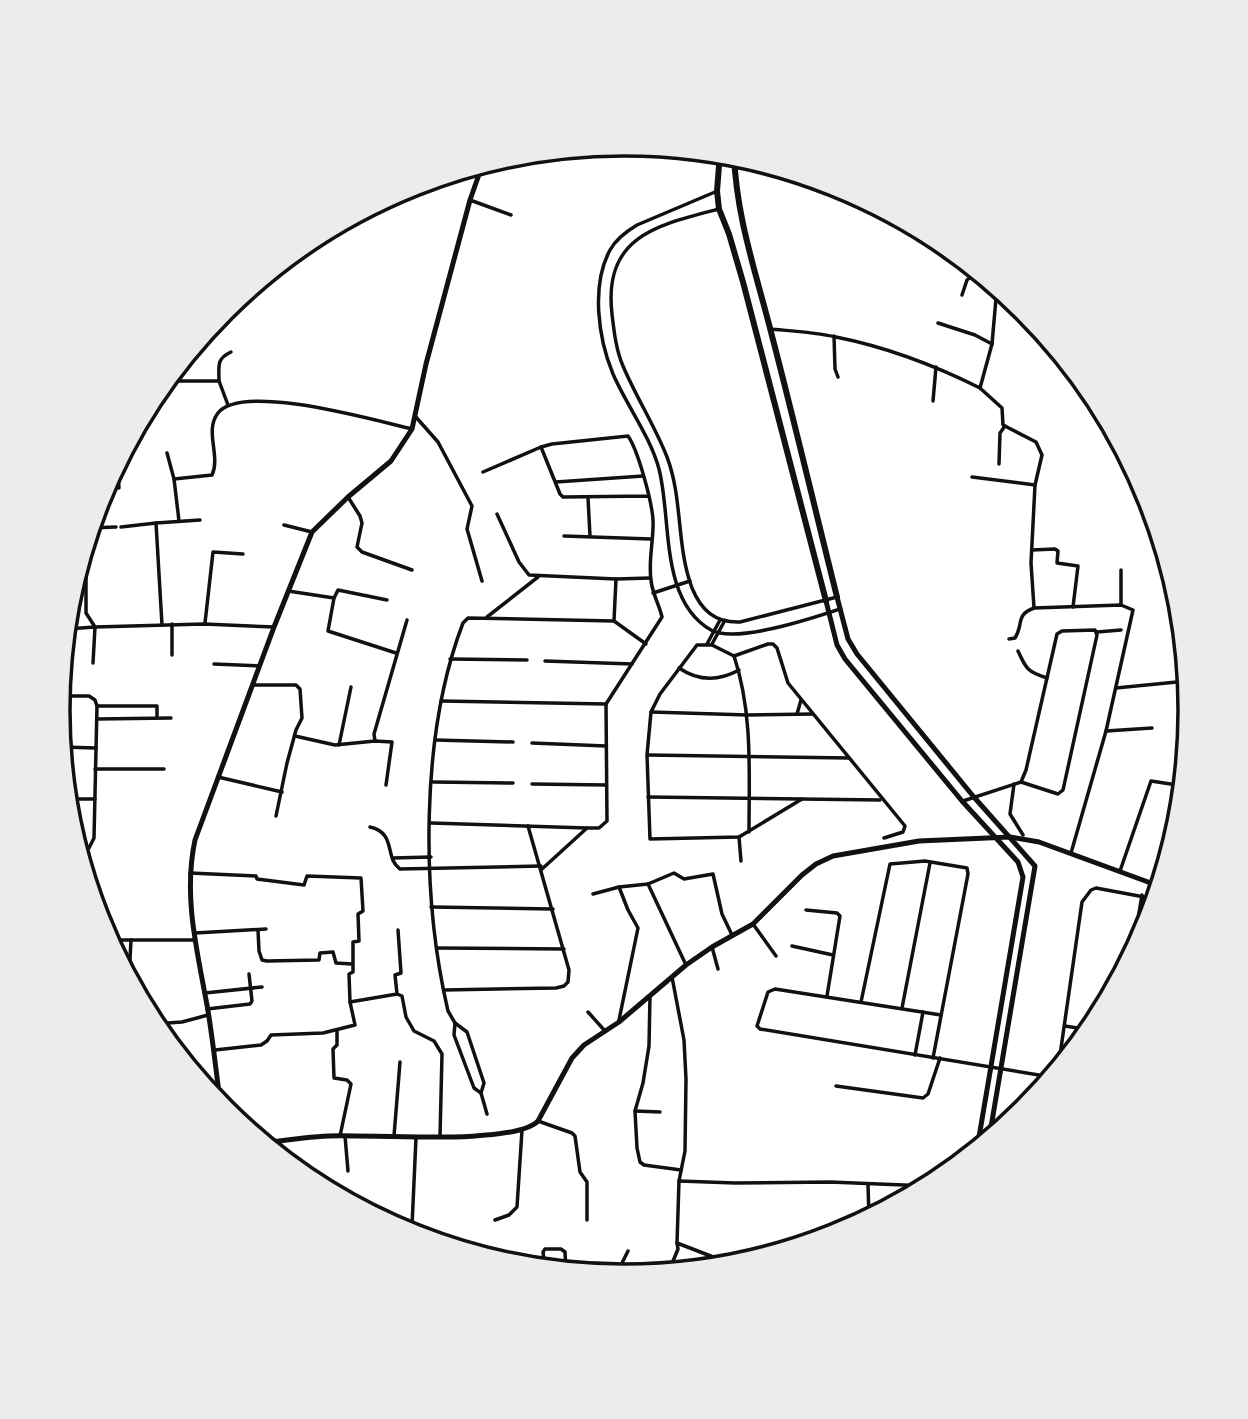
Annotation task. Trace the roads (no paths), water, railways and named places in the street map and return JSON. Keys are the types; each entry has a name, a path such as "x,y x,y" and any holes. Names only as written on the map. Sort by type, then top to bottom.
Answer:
{"main road":[{"path":"719,164 719,209 743,282 826,601"},
{"path":"735,167 741,219 837,597"}],"street":[{"path":"735,170 739,168"},
{"path":"218,1087 191,915 190,873 195,840 312,532 391,461 412,429 426,364 479,175"},
{"path":"717,191 637,225 612,247 603,268 599,293 605,348 613,373 659,470 669,549 678,585 699,621 717,633 730,636 756,632 839,608"},
{"path":"470,200 511,215"},
{"path":"719,209 654,230 636,239 623,252 617,262 611,291 618,355 670,466 677,498 681,547 696,598 706,611 722,621 756,619 837,597 848,639 857,654 973,796 1035,866 992,1124"},
{"path":"612,247 623,252"},
{"path":"962,295 970,277"},
{"path":"980,388 992,344 997,300"},
{"path":"938,323 975,335 992,344"},
{"path":"770,328 834,336 884,348 936,367 980,388 1002,408 1003,425 1036,442 1040,449 1041,463 1035,485 1032,550 1034,608"},
{"path":"834,336 835,369 838,377"},
{"path":"228,405 219,381 219,362 222,356 231,352"},
{"path":"933,401 936,367"},
{"path":"178,381 219,381"},
{"path":"174,479 212,475 215,457 212,438 214,421 219,411 228,405 248,402 321,407 412,429"},
{"path":"415,416 438,442 472,506 467,529 482,581"},
{"path":"999,464 1000,433 1005,426"},
{"path":"431,823 599,828 607,821 606,704 662,617 650,578 653,519 643,476 628,436 552,444 483,472"},
{"path":"541,447 561,496 648,496"},
{"path":"167,453 174,479 179,521"},
{"path":"556,482 643,476"},
{"path":"972,477 1035,485"},
{"path":"118,484 118,488"},
{"path":"348,497 362,523 357,547 362,552 412,570"},
{"path":"588,498 590,536"},
{"path":"497,514 524,572 538,577 650,578"},
{"path":"100,528 200,520"},
{"path":"156,523 162,625"},
{"path":"284,525 312,532"},
{"path":"564,536 651,539"},
{"path":"1032,550 1055,549 1058,551 1056,563 1078,566 1073,607"},
{"path":"204,624 213,552 243,554"},
{"path":"1121,570 1121,605"},
{"path":"486,618 538,577"},
{"path":"86,579 86,612 95,627 93,663"},
{"path":"614,621 616,579"},
{"path":"653,593 690,582"},
{"path":"387,600 340,589 334,598 328,632 396,653"},
{"path":"288,591 334,598"},
{"path":"826,601 837,645 845,659 962,801 1018,862 1023,877 978,1135"},
{"path":"1009,639 1018,635 1025,611 1034,608 1121,605 1133,610 1106,731 1071,853"},
{"path":"487,1114 481,1093 484,1083 467,1032 455,1023 449,1011 431,907 435,740 450,659 463,623 468,618 614,621 646,644"},
{"path":"375,741 374,734 407,620"},
{"path":"709,644 722,621"},
{"path":"172,624 172,655"},
{"path":"76,628 172,624 274,627"},
{"path":"1021,782 1059,632 1121,631"},
{"path":"962,801 1021,782 1058,794 1063,790 1097,632"},
{"path":"749,832 748,715 739,670 734,656 709,644 698,645 660,694 651,712 647,755 650,839 739,837 749,832 802,799"},
{"path":"734,656 773,644 788,683 881,800 905,826 903,832 884,838"},
{"path":"1018,651 1031,673 1047,678"},
{"path":"450,659 527,660"},
{"path":"545,661 632,664"},
{"path":"214,664 259,666"},
{"path":"679,668 706,678 721,678 739,670"},
{"path":"1116,688 1177,682"},
{"path":"252,685 299,687 302,718 287,763 276,816"},
{"path":"339,745 351,687"},
{"path":"70,697 93,698 97,706 94,838 88,848"},
{"path":"797,714 802,699"},
{"path":"441,701 606,704"},
{"path":"97,706 157,706 156,718"},
{"path":"651,712 813,714"},
{"path":"97,719 171,718"},
{"path":"1106,731 1152,729"},
{"path":"295,736 339,745 375,741 393,743 386,785"},
{"path":"435,740 513,742"},
{"path":"532,743 606,746"},
{"path":"71,747 96,748"},
{"path":"647,755 849,758"},
{"path":"95,769 164,769"},
{"path":"218,777 282,792"},
{"path":"1121,870 1151,781 1173,784"},
{"path":"433,782 513,783"},
{"path":"532,784 606,785"},
{"path":"1014,784 1010,814 1023,835"},
{"path":"648,797 881,800"},
{"path":"78,799 95,799"},
{"path":"444,990 564,986 568,982 569,970 554,909 528,826"},
{"path":"370,827 378,828 384,833 395,865 400,869 542,868 587,828"},
{"path":"739,837 741,861"},
{"path":"278,1142 343,1136 440,1137 522,1130 538,1121 572,1058 584,1045 619,1022 686,965 753,924 802,875 833,856 919,841 1010,837 1039,842 1151,882"},
{"path":"393,858 431,857"},
{"path":"862,1002 888,866 894,862 930,862 967,868 933,1058"},
{"path":"902,1009 930,862"},
{"path":"190,873 256,876 257,879 267,882 304,886 307,876 361,878 363,911 358,914 359,941 353,942 353,972 349,974 349,1002 355,1026 323,1033 271,1035 261,1045 213,1050"},
{"path":"593,894 619,887 648,884 672,873 684,879 712,874 718,889 722,914 732,936"},
{"path":"648,884 686,965"},
{"path":"619,887 638,928 619,1022"},
{"path":"1061,1051 1082,902 1091,890 1096,888 1146,896"},
{"path":"1139,915 1142,895"},
{"path":"431,907 554,909"},
{"path":"806,910 837,913 840,916 827,996"},
{"path":"753,924 776,956"},
{"path":"120,940 266,929"},
{"path":"258,930 262,960 319,960 323,951 333,952 336,963 352,964"},
{"path":"397,994 395,975 401,973 398,930"},
{"path":"130,960 131,940"},
{"path":"792,946 833,955"},
{"path":"712,947 718,969"},
{"path":"437,948 564,949"},
{"path":"1007,969 1018,970"},
{"path":"167,1023 182,1022 208,1012 250,1004 249,974"},
{"path":"672,977 684,1040 685,1066 685,1151 679,1181 678,1249 673,1261"},
{"path":"205,993 262,987"},
{"path":"941,1015 771,989 757,1026 760,1029 1041,1075"},
{"path":"349,1002 397,994 402,996 414,1031 434,1041 442,1054 440,1137"},
{"path":"650,996 649,1046 635,1111 640,1162 644,1165 681,1170"},
{"path":"588,1012 605,1031"},
{"path":"915,1055 923,1012"},
{"path":"455,1023 454,1035 474,1087 481,1093"},
{"path":"1065,1026 1077,1028"},
{"path":"337,1030 337,1045 333,1049 334,1078 347,1080 351,1084 343,1136 348,1171"},
{"path":"836,1086 923,1098 928,1094 940,1058"},
{"path":"394,1138 400,1062"},
{"path":"635,1111 660,1112"},
{"path":"538,1121 575,1136 580,1172 587,1182 587,1220"},
{"path":"495,1220 509,1215 517,1207 522,1130"},
{"path":"412,1221 416,1138"},
{"path":"679,1181 907,1185"},
{"path":"868,1184 869,1206"},
{"path":"677,1243 712,1256"},
{"path":"544,1258 545,1249 561,1249 565,1252 565,1260"},
{"path":"622,1264 628,1251"}]}
